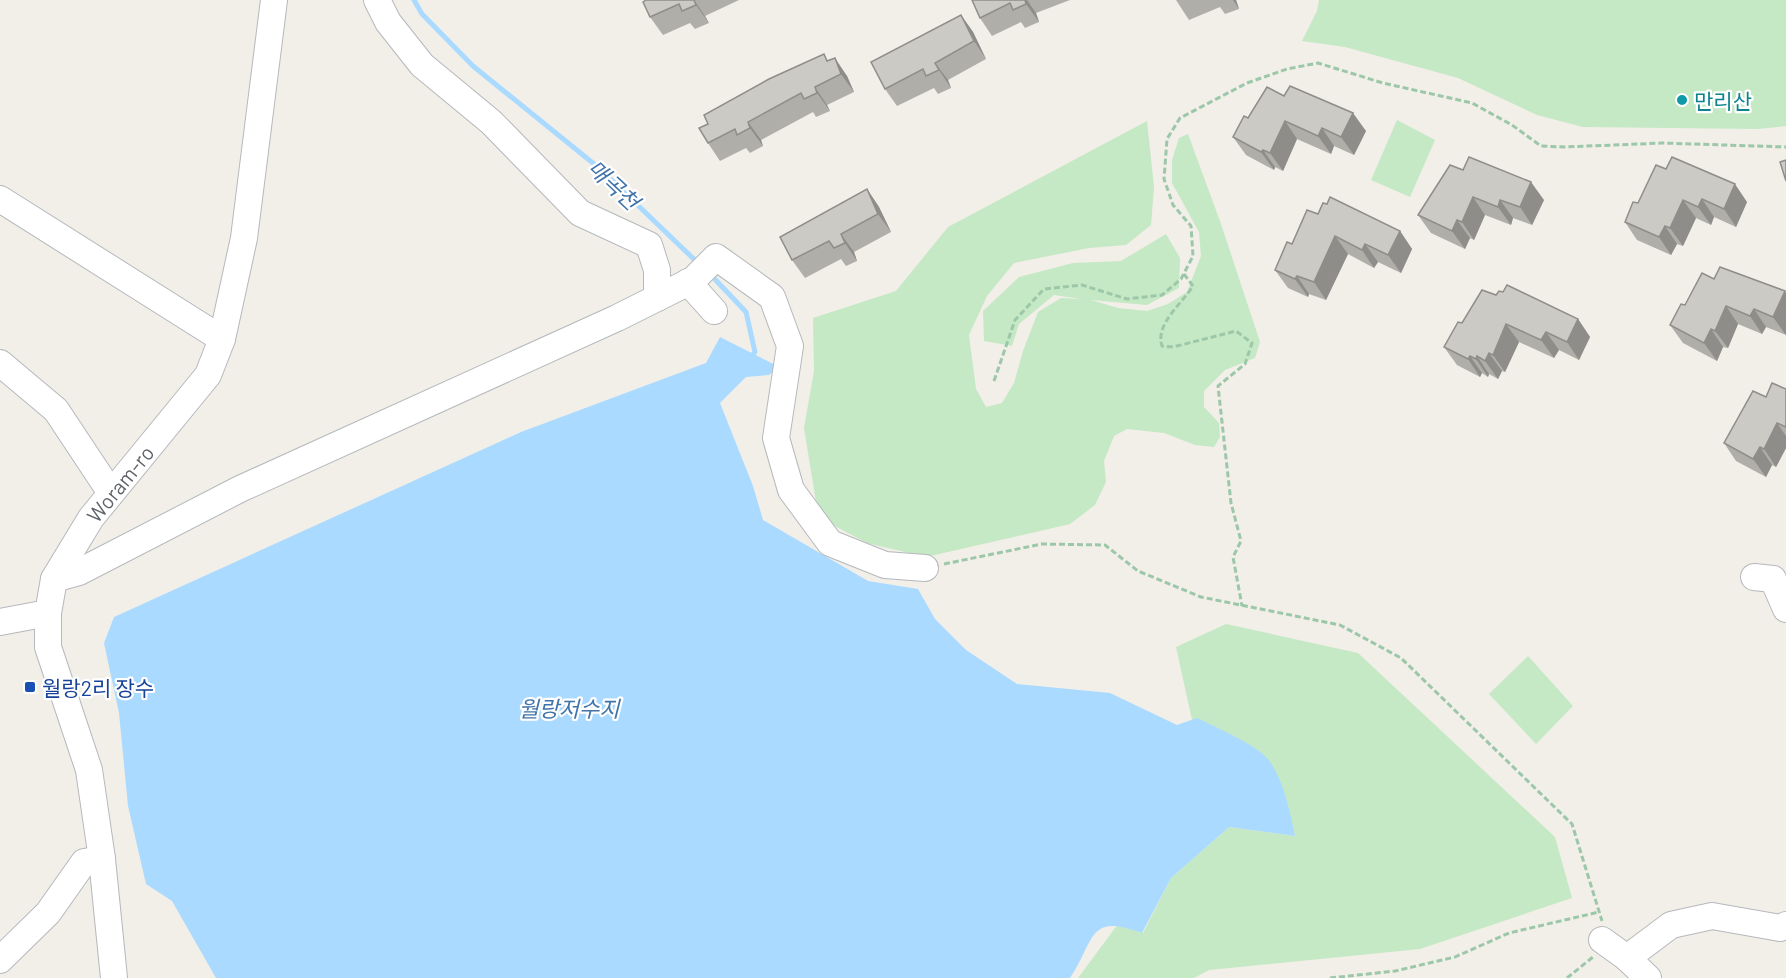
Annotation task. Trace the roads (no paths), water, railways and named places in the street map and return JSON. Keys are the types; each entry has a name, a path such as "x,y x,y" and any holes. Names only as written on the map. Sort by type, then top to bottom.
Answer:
{"street":[{"name":"Woram-ro","path":"114,978 102,859 88,770 48,647 48,613 54,579 92,518 208,375 222,339 243,238 274,0"},
{"path":"377,0 388,22 422,65 491,122 580,213 649,245 657,270 657,298"},
{"path":"0,199 222,339"},
{"path":"54,579 79,572 240,489 657,298 699,273 716,257 772,297 790,346 776,438 791,490 831,543 885,565 925,568"},
{"path":"699,273 714,311"},
{"path":"0,363 56,410 111,493"},
{"path":"1754,577 1773,579 1786,609"},
{"path":"0,622 48,613"},
{"path":"0,960 48,913 84,862 102,859"},
{"path":"1627,958 1671,925 1712,916 1786,926"},
{"path":"1602,940 1627,958 1648,978"}],"water":[{"name":"월랑저수지","path":"720,337 779,367 769,375 746,377 720,403 753,486 763,520 868,581 918,589 935,619 966,650 1017,684 1110,693 1177,725 1197,718 1253,747 1266,757 1277,774 1285,795 1295,836 1229,827 1171,878 1142,933 1124,927 1102,928 1089,942 1070,978 216,978 172,901 146,884 128,806 119,713 104,643 114,617 521,432 706,363"}],"waterway":[{"name":"매곡천","path":"414,0 422,14 473,66 599,168 700,265"},
{"name":"매곡천","path":"709,273 746,312 755,352 750,358"}],"place":[{"name":"만리산","path":"1682,100"},
{"name":"월랑2리 장수","path":"30,687"}]}
